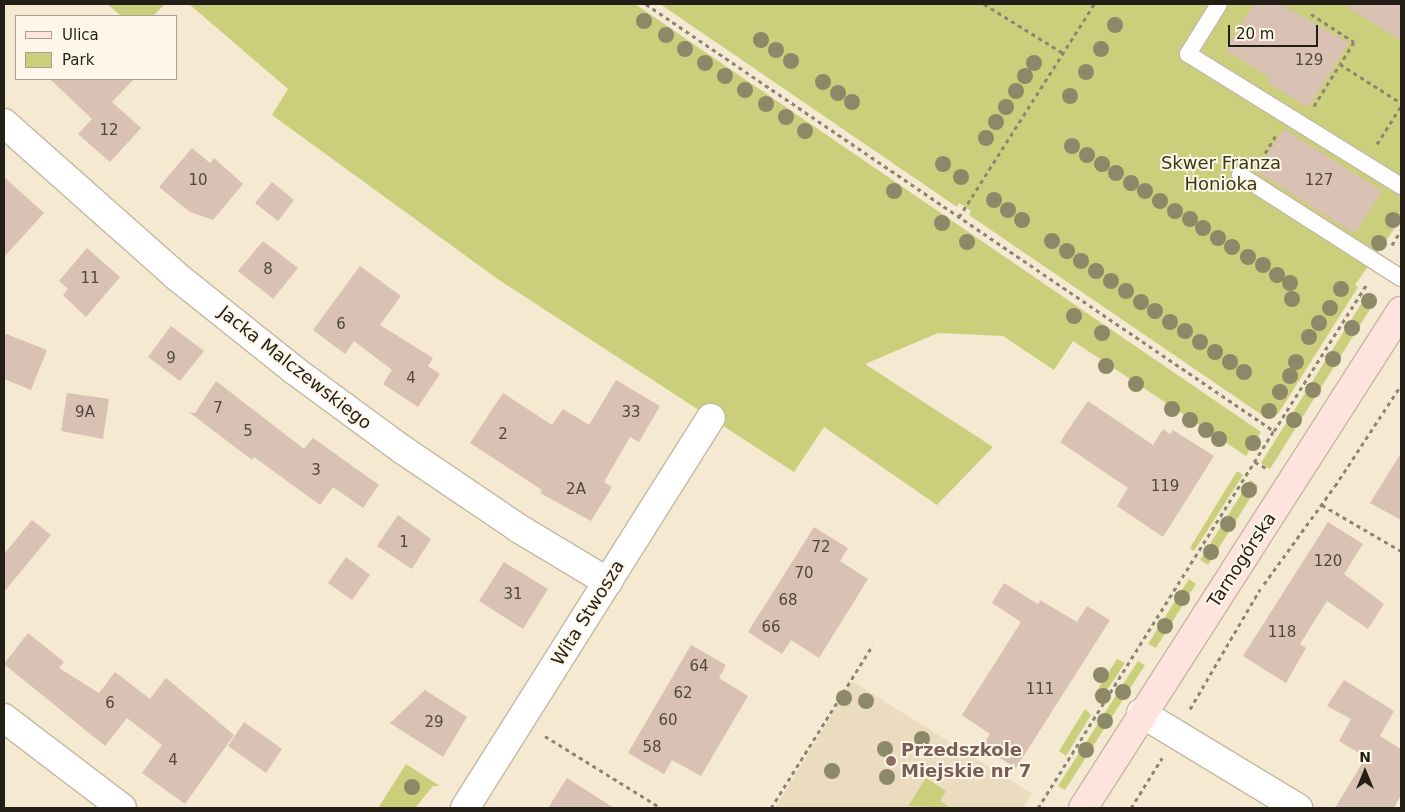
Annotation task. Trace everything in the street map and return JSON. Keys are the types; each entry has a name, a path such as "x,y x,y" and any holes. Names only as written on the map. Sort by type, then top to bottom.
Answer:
{"main road":[{"name":"Tarnogórska","path":"1083,808 1141,714 1401,311"}],"street":[{"name":"Jacka Malczewskiego","path":"4,123 175,275 294,370 411,456 518,528 608,582"},
{"name":"Wita Stwosza","path":"465,808 711,418"},
{"path":"1141,714 1298,808"},
{"path":"4,718 122,808"}],"lane":[{"path":"1219,4 1188,54 1401,186"},
{"path":"1240,175 1401,278"}],"path":[{"path":"646,4 1274,431"},
{"path":"984,4 1063,53"},
{"path":"959,217 1094,4"},
{"path":"1302,125 1354,42 1311,14"},
{"path":"1340,64 1401,104 1365,164"},
{"path":"1038,808 1401,230"},
{"path":"1131,808 1262,586 1322,505 1401,385"},
{"path":"1322,505 1401,551"},
{"path":"771,808 873,644"},
{"path":"542,734 661,808"}],"shaded area":[{"name":"Przedszkole Miejskie nr 7","path":"852,681 1032,794 1023,808 775,808"}],"green space":[{"path":"107,4 165,4 154,15 120,15"},
{"path":"189,4 635,4 1261,432 1246,456 1073,341 1054,370 1003,336 938,333 865,364 993,447 937,505 824,427 794,472 499,280 272,115 288,89"},
{"name":"Skwer Franza Honioka","path":"660,4 1401,4 1401,219 1355,285 1358,287 1278,414 1262,415 969,215 971,211 959,203 957,207"},
{"path":"1368,293 1377,298 1270,469 1261,463"},
{"path":"1237,471 1243,475 1194,551 1190,548"},
{"path":"1250,480 1258,486 1208,565 1200,560"},
{"path":"1189,579 1196,584 1156,648 1148,644"},
{"path":"1117,659 1125,663 1101,699 1094,695"},
{"path":"1138,661 1145,665 1065,790 1058,786"},
{"path":"1085,709 1091,715 1066,756 1059,751"},
{"path":"406,764 440,786 433,786 415,808 378,808"},
{"path":"926,778 946,791 940,801 951,808 908,806"}],"building":[{"path":"1254,4 1280,4 1349,43 1308,108 1267,82 1270,78 1225,50"},
{"path":"1343,4 1401,4 1401,41"},
{"path":"51,80 133,80 112,102 141,128 110,162 78,134 92,119"},
{"path":"1284,129 1382,191 1355,234 1256,171"},
{"path":"192,148 210,163 214,158 243,184 213,220 190,212 159,187"},
{"path":"4,177 44,213 4,257"},
{"path":"272,182 294,200 278,221 255,203"},
{"path":"263,241 298,268 273,299 238,271"},
{"path":"87,248 120,277 86,317 63,295 68,289 59,281"},
{"path":"360,266 401,296 380,325 433,358 428,366 440,374 418,407 383,384 392,370 354,341 345,354 313,330"},
{"path":"171,326 204,351 180,381 148,357"},
{"path":"4,333 47,350 31,390 4,379"},
{"path":"616,380 660,406 639,442 630,437 604,482 612,487 591,521 540,493 542,490 470,443 503,393 552,425 563,409 589,425"},
{"path":"216,381 304,449 313,438 379,485 363,508 333,487 320,505 254,457 252,460 189,412 195,413"},
{"path":"67,393 109,399 103,439 61,431"},
{"path":"1088,401 1153,445 1163,429 1170,434 1173,430 1214,456 1163,537 1117,506 1128,488 1060,442"},
{"path":"1401,453 1401,520 1370,503"},
{"path":"398,515 431,539 412,569 377,546"},
{"path":"32,520 51,535 4,592 4,554"},
{"path":"1328,522 1363,544 1344,574 1384,604 1368,629 1327,601 1300,644 1306,648 1286,683 1243,656"},
{"path":"814,527 848,548 840,561 868,579 819,658 791,640 782,654 748,632"},
{"path":"346,557 370,575 352,600 328,583"},
{"path":"504,562 548,589 523,629 479,601"},
{"path":"1004,583 1038,604 1040,600 1077,622 1087,606 1110,620 1016,768 982,747 990,734 962,715 1021,622 992,603"},
{"path":"28,633 64,662 59,668 99,693 115,672 150,699 166,678 234,735 185,804 142,773 162,745 127,718 105,746 4,664"},
{"path":"691,645 726,665 719,678 748,696 701,776 672,760 664,774 628,753"},
{"path":"1344,680 1394,711 1380,736 1401,749 1401,795 1394,808 1335,808 1366,757 1339,741 1351,719 1327,706"},
{"path":"425,690 467,717 443,757 390,723"},
{"path":"244,722 282,749 266,773 228,746"},
{"path":"567,778 614,808 548,808"}],"place":[{"name":"Przedszkole Miejskie nr 7","path":"891,761"}]}
